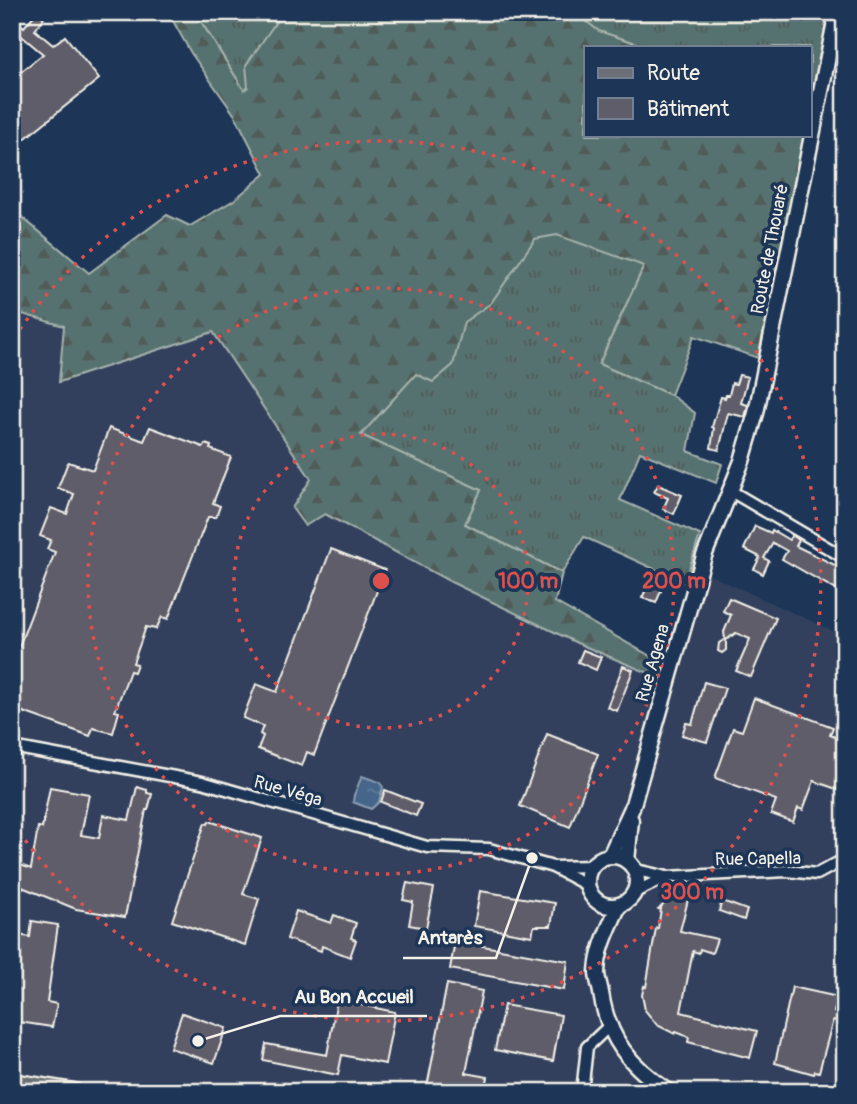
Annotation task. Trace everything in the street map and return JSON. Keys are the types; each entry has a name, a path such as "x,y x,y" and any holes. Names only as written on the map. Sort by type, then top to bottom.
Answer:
{"main road":[{"name":"Route de Thouaré","path":"729,491 756,414 837,12"},
{"name":"Rue Agena","path":"610,856 632,808 704,556 729,491"},
{"name":"Rue Agena","path":"630,865 632,808"},
{"path":"604,937 597,902 587,885 593,866 602,858 610,856 630,865 636,884 633,893 619,905 604,937 597,972 608,1027 625,1054 645,1076 668,1092"},
{"path":"597,902 607,906 619,905"},
{"path":"12,1083 74,1092"}],"street":[{"path":"729,491 845,558"},
{"name":"Rue Véga","path":"12,747 202,782 427,847 489,849 553,867 587,885"},
{"name":"Rue Capella","path":"630,865 667,877 788,871 817,874 845,859"},
{"name":"Rue Véga","path":"553,867 593,866"},
{"name":"Rue Capella","path":"633,893 667,877"},
{"path":"582,1092 587,1047 608,1027"}],"shaded area":[{"path":"12,311 64,326 59,382 213,331 311,479 305,526 324,514 451,582 577,643 659,677 666,665 690,566 844,636 838,651 845,654 845,1092 12,1092"}],"green space":[{"path":"168,12 195,12 244,90 248,87 246,65 283,12 574,12 599,31 645,46 584,46 584,136 805,136 758,358 694,336 671,395 599,364 644,266 557,235 535,239 491,303 464,322 453,365 433,382 416,374 361,435 481,490 465,524 562,573 555,602 666,665 660,678 577,643 451,582 325,514 305,526 292,508 311,479 213,332 59,382 64,326 12,311 12,209 89,273 167,215 190,226 234,200 265,174 236,117 191,53"},
{"path":"195,12 829,12 812,101 812,46 645,46 560,19 522,214 644,266 599,364 671,395 695,413 688,451 722,464 716,483 640,452 620,500 700,535 687,584 584,537 562,573 465,524 481,490 361,435 294,170"}],"water":[{"path":"362,776 379,782 383,787 379,802 371,809 353,802"}],"building":[{"path":"37,12 44,18 35,30 53,45 65,36 99,79 12,149 12,79 43,54 12,28 12,17 24,27"},
{"path":"739,375 748,377 741,403 748,405 745,417 728,413 719,450 711,448 712,427 721,397 729,395 732,383 736,384"},
{"path":"150,427 203,447 205,444 211,446 210,449 231,457 213,503 220,506 216,517 208,517 168,619 162,617 156,629 146,627 133,663 137,664 134,672 130,671 115,711 119,712 113,733 93,728 90,736 12,708 12,665 55,552 47,549 51,540 40,536 51,508 67,514 74,494 58,488 68,462 93,470 109,428 144,441"},
{"path":"658,485 682,495 674,514 663,509 668,498 654,492"},
{"path":"755,526 771,533 772,530 789,540 792,535 799,540 796,546 845,570 845,592 840,592 782,559 787,551 773,543 764,558 769,561 763,574 754,569 760,557 744,549"},
{"path":"331,549 385,570 314,755 307,752 302,766 258,749 263,736 260,734 263,726 243,718 256,684 277,692"},
{"path":"650,581 663,586 656,603 642,598"},
{"path":"729,598 776,618 751,677 736,671 750,639 736,633 726,640 726,650 722,653 718,651 719,643 725,639 724,632 731,615 723,611"},
{"path":"583,650 601,657 596,670 578,662"},
{"path":"623,666 633,670 617,711 607,707"},
{"path":"704,682 725,688 707,742 682,735 686,723 692,724"},
{"path":"754,698 833,727 830,735 845,741 845,792 814,781 803,810 798,808 793,822 771,814 776,800 715,778 733,728 742,731"},
{"path":"547,734 598,754 570,827 520,806"},
{"path":"50,787 89,794 81,835 99,838 103,815 129,820 137,787 152,794 146,810 125,917 76,909 12,883 12,862 31,869 38,827 42,828"},
{"path":"385,790 421,804 416,816 381,802"},
{"path":"209,821 262,838 243,894 259,899 245,945 172,921 205,823 208,824"},
{"path":"407,883 434,888 426,928 409,925 413,902 403,900"},
{"path":"480,891 555,903 551,926 534,926 532,936 474,926"},
{"path":"690,892 680,931 717,939 712,953 700,949 699,953 693,951 681,1012 757,1031 750,1058 688,1042 689,1037 676,1032 675,1034 657,1025 645,1010 642,995 658,928 659,909 673,895"},
{"path":"722,901 747,910 744,920 719,911"},
{"path":"296,911 331,923 334,915 356,923 351,938 356,940 350,957 322,946 321,951 287,939"},
{"path":"32,921 58,925 47,1002 57,1004 52,1027 12,1021 12,934 30,937"},
{"path":"455,941 568,961 564,990 450,969"},
{"path":"447,984 482,991 466,1073 488,1077 485,1092 454,1092 427,1087"},
{"path":"792,987 838,997 834,1012 839,1013 837,1021 833,1020 819,1072 815,1071 814,1074 775,1063"},
{"path":"337,1000 395,1012 385,1064 342,1055 338,1075 263,1060 266,1044 327,1055"},
{"path":"504,1005 561,1015 553,1061 495,1050"},
{"path":"182,1013 226,1028 214,1063 170,1048"}],"place":[{"name":"Antarès","path":"532,858"},
{"name":"Au Bon Accueil","path":"198,1041"}]}
